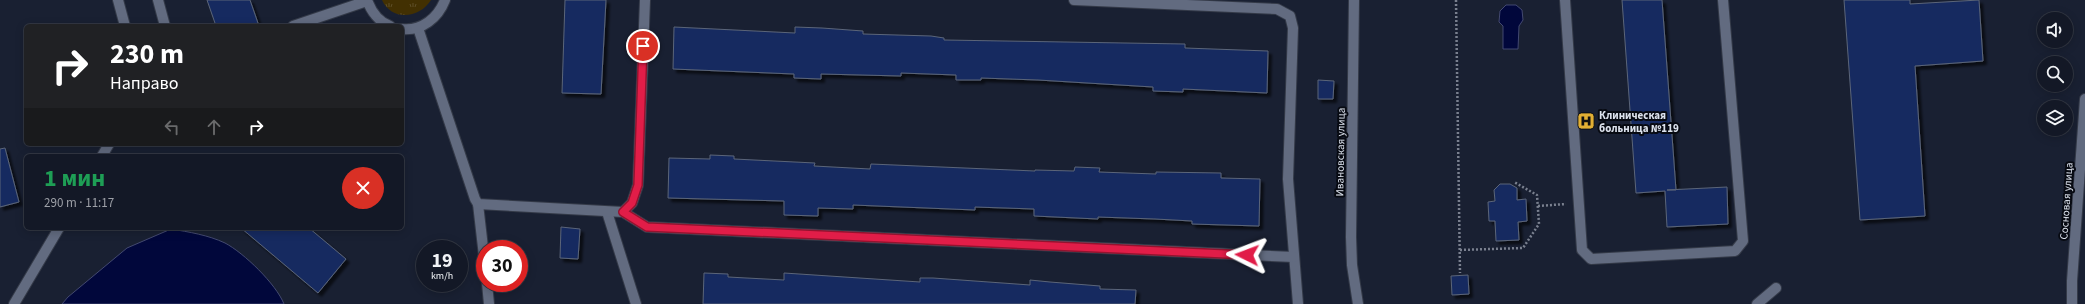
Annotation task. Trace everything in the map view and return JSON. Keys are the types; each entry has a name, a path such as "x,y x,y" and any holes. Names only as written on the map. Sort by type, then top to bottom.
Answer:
{"street":[{"path":"118,0 124,24"},
{"path":"158,0 164,24"},
{"path":"299,24 367,0 378,18 387,24"},
{"path":"404,29 418,28 435,17 445,0"},
{"path":"623,212 632,203 638,185 645,0"},
{"path":"1074,0 1277,9 1290,16 1293,28 1288,179 1298,304"},
{"name":"Ивановская улица","path":"1354,0 1351,237 1352,265 1358,304"},
{"path":"1565,0 1582,250 1591,258 1735,251 1743,241 1723,0"},
{"path":"418,28 475,199 478,204 482,240"},
{"name":"Сосновая улица","path":"2072,304 2072,281 2085,99"},
{"path":"478,204 623,212 647,227 1294,257"},
{"path":"608,212 636,304"},
{"path":"14,304 58,230"},
{"path":"1757,304 1776,288"},
{"path":"488,292 489,304"}],"path":[{"path":"1456,0 1460,273"},
{"path":"1460,250 1523,248 1539,224 1537,195 1514,182"},
{"path":"1538,206 1578,203"}],"green space":[{"path":"382,0 431,0 420,11 406,15 392,12"}],"shaded area":[{"path":"1506,5 1516,5 1522,10 1523,20 1519,26 1518,49 1503,49 1503,26 1499,22 1500,11"},
{"path":"169,230 176,230 212,238 225,243 250,261 274,287 284,304 62,304 68,297 127,248"}],"building":[{"path":"207,0 250,0 258,24 215,24"},
{"path":"565,0 606,0 601,94 562,93"},
{"path":"1622,0 1662,0 1676,190 1727,187 1728,224 1667,227 1665,191 1636,193"},
{"path":"1844,0 1910,0 1910,4 1979,0 1983,61 1915,66 1925,216 1860,220"},
{"path":"674,27 795,33 795,27 822,28 863,31 863,34 931,36 944,38 944,40 1185,44 1185,48 1268,51 1267,93 1183,89 1183,92 1153,91 1153,87 1038,80 981,78 981,80 956,80 956,75 901,73 901,76 821,74 821,79 794,78 794,74 673,69"},
{"path":"1318,80 1334,81 1333,99 1318,99"},
{"path":"5,148 19,202 0,207 0,149"},
{"path":"710,155 734,156 734,159 815,163 814,166 870,169 871,164 1035,171 1074,171 1075,167 1100,168 1099,172 1156,174 1156,172 1221,173 1221,178 1260,179 1259,226 1192,224 1192,221 1155,219 1098,217 1098,219 1034,216 1034,209 975,207 975,210 853,205 853,209 818,208 818,216 784,215 784,201 668,198 669,158 710,159"},
{"path":"1500,184 1510,184 1517,188 1517,200 1526,199 1527,221 1518,222 1519,240 1496,241 1495,221 1489,221 1488,202 1495,201 1494,190"},
{"path":"561,227 580,229 578,259 560,258"},
{"path":"243,230 311,230 346,259 318,293"},
{"path":"704,273 728,274 728,277 784,280 784,273 920,282 920,278 933,278 1030,285 1030,280 1100,286 1100,289 1136,290 1135,304 703,304"},
{"path":"1468,275 1469,294 1452,295 1451,276"}],"place":[{"name":"Клиническая больница №119","path":"1586,121"}],"route":[{"path":"643,46 638,185 632,203 623,212 647,227 1247,255"}]}
